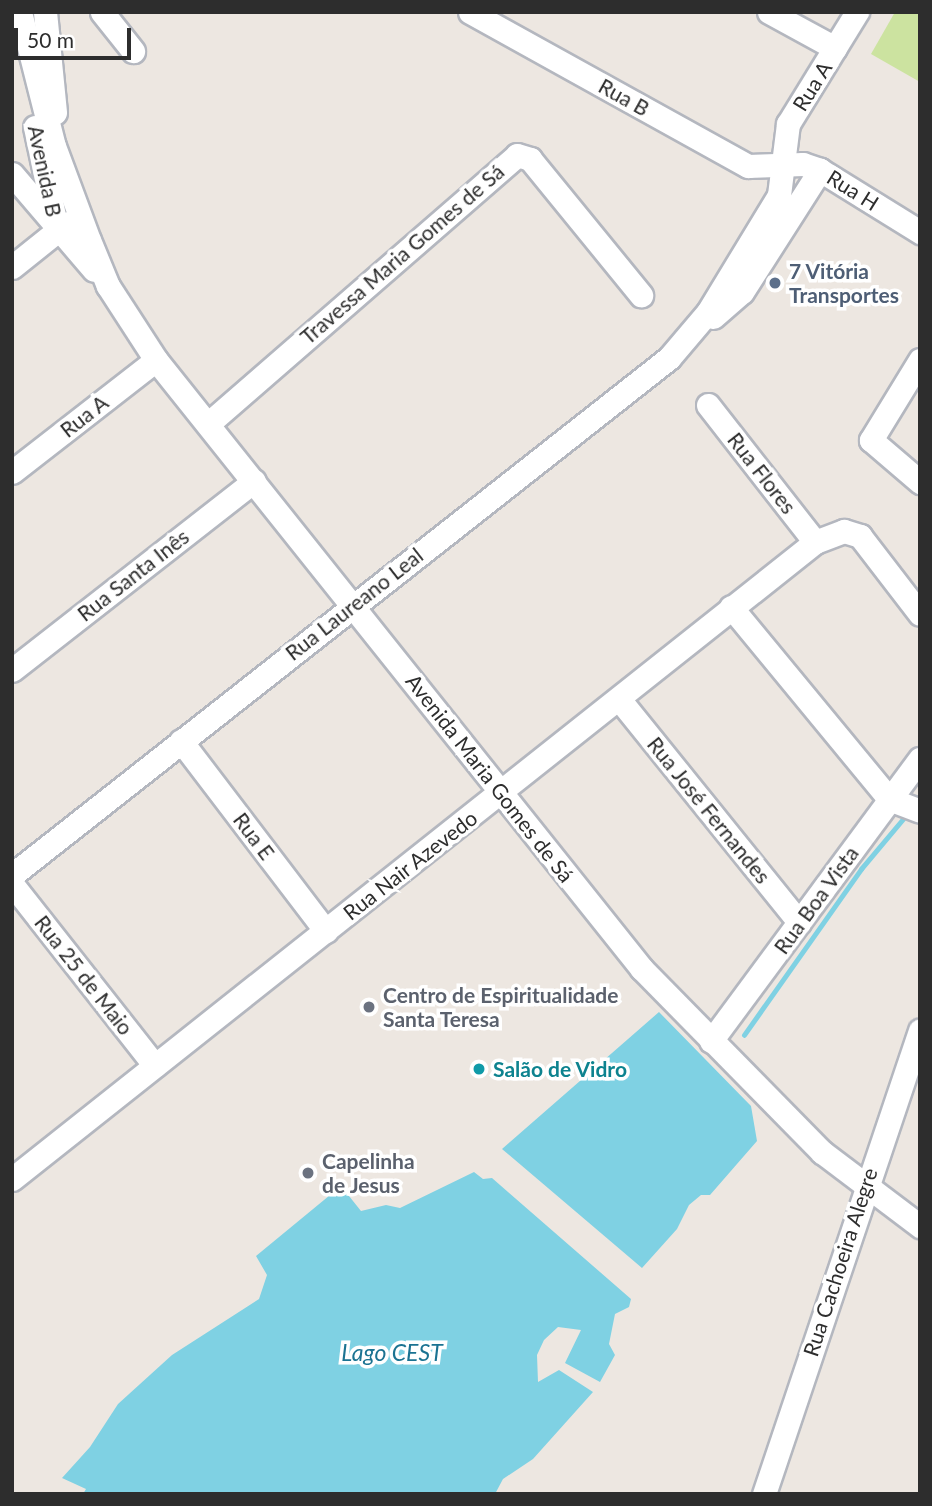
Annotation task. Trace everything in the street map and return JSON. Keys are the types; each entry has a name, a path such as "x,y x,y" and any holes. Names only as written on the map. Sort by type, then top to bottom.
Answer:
{"street":[{"path":"46,12 56,105 54,146"},
{"path":"102,12 133,51"},
{"name":"Rua B","path":"470,12 748,166 782,166"},
{"path":"769,12 835,48"},
{"name":"Rua A","path":"782,166 788,124 857,12"},
{"name":"Avenida B","path":"21,21 54,146 78,214"},
{"name":"Avenida B","path":"21,21 20,50 57,230"},
{"name":"Travessa Maria Gomes de Sá","path":"209,423 517,155 530,159 641,295"},
{"name":"Rua H","path":"782,166 803,164 820,170 920,232"},
{"name":"Rua Laureano Leal","path":"694,332 779,195 782,166"},
{"name":"Rua Laureano Leal","path":"12,875 353,605 643,382 694,332 742,292 820,170"},
{"name":"Avenida Maria Gomes de Sá","path":"12,173 57,230 108,286 156,360 209,423 642,969 797,1129 864,1186 920,1226"},
{"path":"12,267 78,214"},
{"name":"Avenida Maria Gomes de Sá","path":"78,214 108,286"},
{"name":"Rua A","path":"12,472 156,360"},
{"path":"920,360 875,427 871,440 920,482"},
{"name":"Rua Flores","path":"708,405 815,542"},
{"name":"Rua Santa Inês","path":"12,670 254,481"},
{"name":"Rua Nair Azevedo","path":"12,1179 502,794 815,542 844,531 860,536 920,614"},
{"path":"731,607 889,799 920,811"},
{"name":"Rua José Fernandes","path":"619,699 799,922"},
{"name":"Rua E","path":"181,741 326,931"},
{"name":"Rua Boa Vista","path":"711,1041 920,759"},
{"name":"Rua 25 de Maio","path":"12,884 155,1066"},
{"name":"Rua Cachoeira Alegre","path":"764,1494 864,1186 920,1031"}],"green space":[{"path":"895,12 920,12 920,82 871,54"}],"water":[{"path":"659,1012 751,1106 757,1141 710,1195 701,1195 689,1205 677,1229 642,1268 502,1149"},
{"name":"Lago CEST","path":"474,1172 483,1179 492,1178 631,1299 629,1307 615,1314 609,1344 615,1355 600,1382 565,1363 581,1330 558,1327 544,1340 537,1355 538,1382 559,1370 593,1392 533,1459 503,1479 495,1494 83,1494 86,1489 62,1478 90,1447 118,1404 172,1355 259,1299 267,1275 256,1256 341,1186 361,1211 386,1205 400,1208"}],"waterway":[{"path":"744,1035 861,869 903,819"}],"place":[{"name":"7 Vitória Transportes","path":"775,283"},
{"name":"Centro de Espiritualidade Santa Teresa","path":"369,1007"},
{"name":"Salão de Vidro","path":"479,1069"},
{"name":"Capelinha de Jesus","path":"308,1173"}]}
